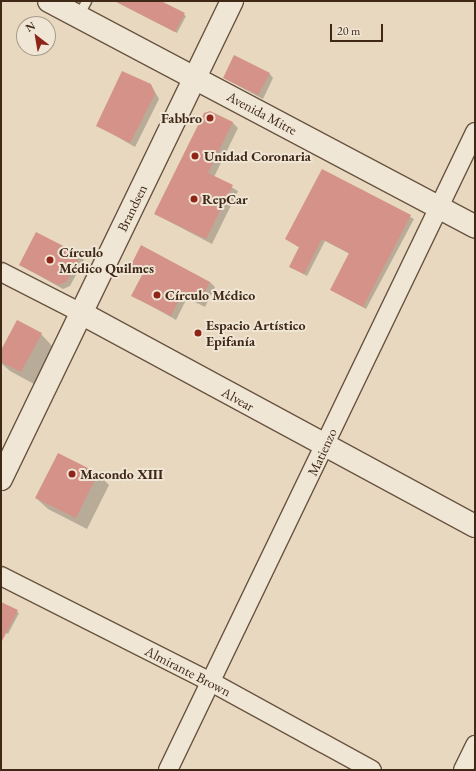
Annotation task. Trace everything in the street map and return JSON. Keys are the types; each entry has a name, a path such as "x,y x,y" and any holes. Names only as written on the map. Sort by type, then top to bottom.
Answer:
{"main road":[{"name":"Avenida Mitre","path":"49,1 82,9 195,77 475,227"},
{"name":"Brandsen","path":"1,479 232,1"},
{"name":"Alvear","path":"81,313 475,526"}],"street":[{"name":"Matienzo","path":"168,770 213,683 438,207 475,132"},
{"name":"Alvear","path":"1,272 81,313"},
{"name":"Almirante Brown","path":"1,576 213,683 372,770"},
{"path":"463,770 475,745"}],"building":[{"path":"115,1 161,1 185,13 175,32"},
{"path":"234,55 270,73 258,95 223,78"},
{"path":"122,71 151,84 155,94 130,143 96,126"},
{"name":"RepCar","path":"210,111 233,122 208,173 233,185 206,239 154,214 204,113"},
{"path":"322,169 411,215 363,307 330,290 349,253 322,239 304,274 289,267 299,247 285,239"},
{"name":"Círculo Médico Quilmes","path":"36,232 81,255 66,282 58,285 19,265"},
{"path":"141,245 210,282 199,302 182,293 171,316 131,296 143,273 130,267"},
{"path":"17,320 42,333 21,372 1,362 1,350"},
{"path":"58,453 98,473 76,518 35,498"},
{"path":"1,602 18,610 1,643"}],"place":[{"name":"Fabbro","path":"210,118"},
{"name":"Unidad Coronaria","path":"195,156"},
{"name":"RepCar","path":"194,199"},
{"name":"Círculo Médico Quilmes","path":"50,260"},
{"name":"Círculo Médico","path":"157,295"},
{"name":"Espacio Artístico Epifanía","path":"198,333"},
{"name":"Macondo XIII","path":"72,474"}]}
